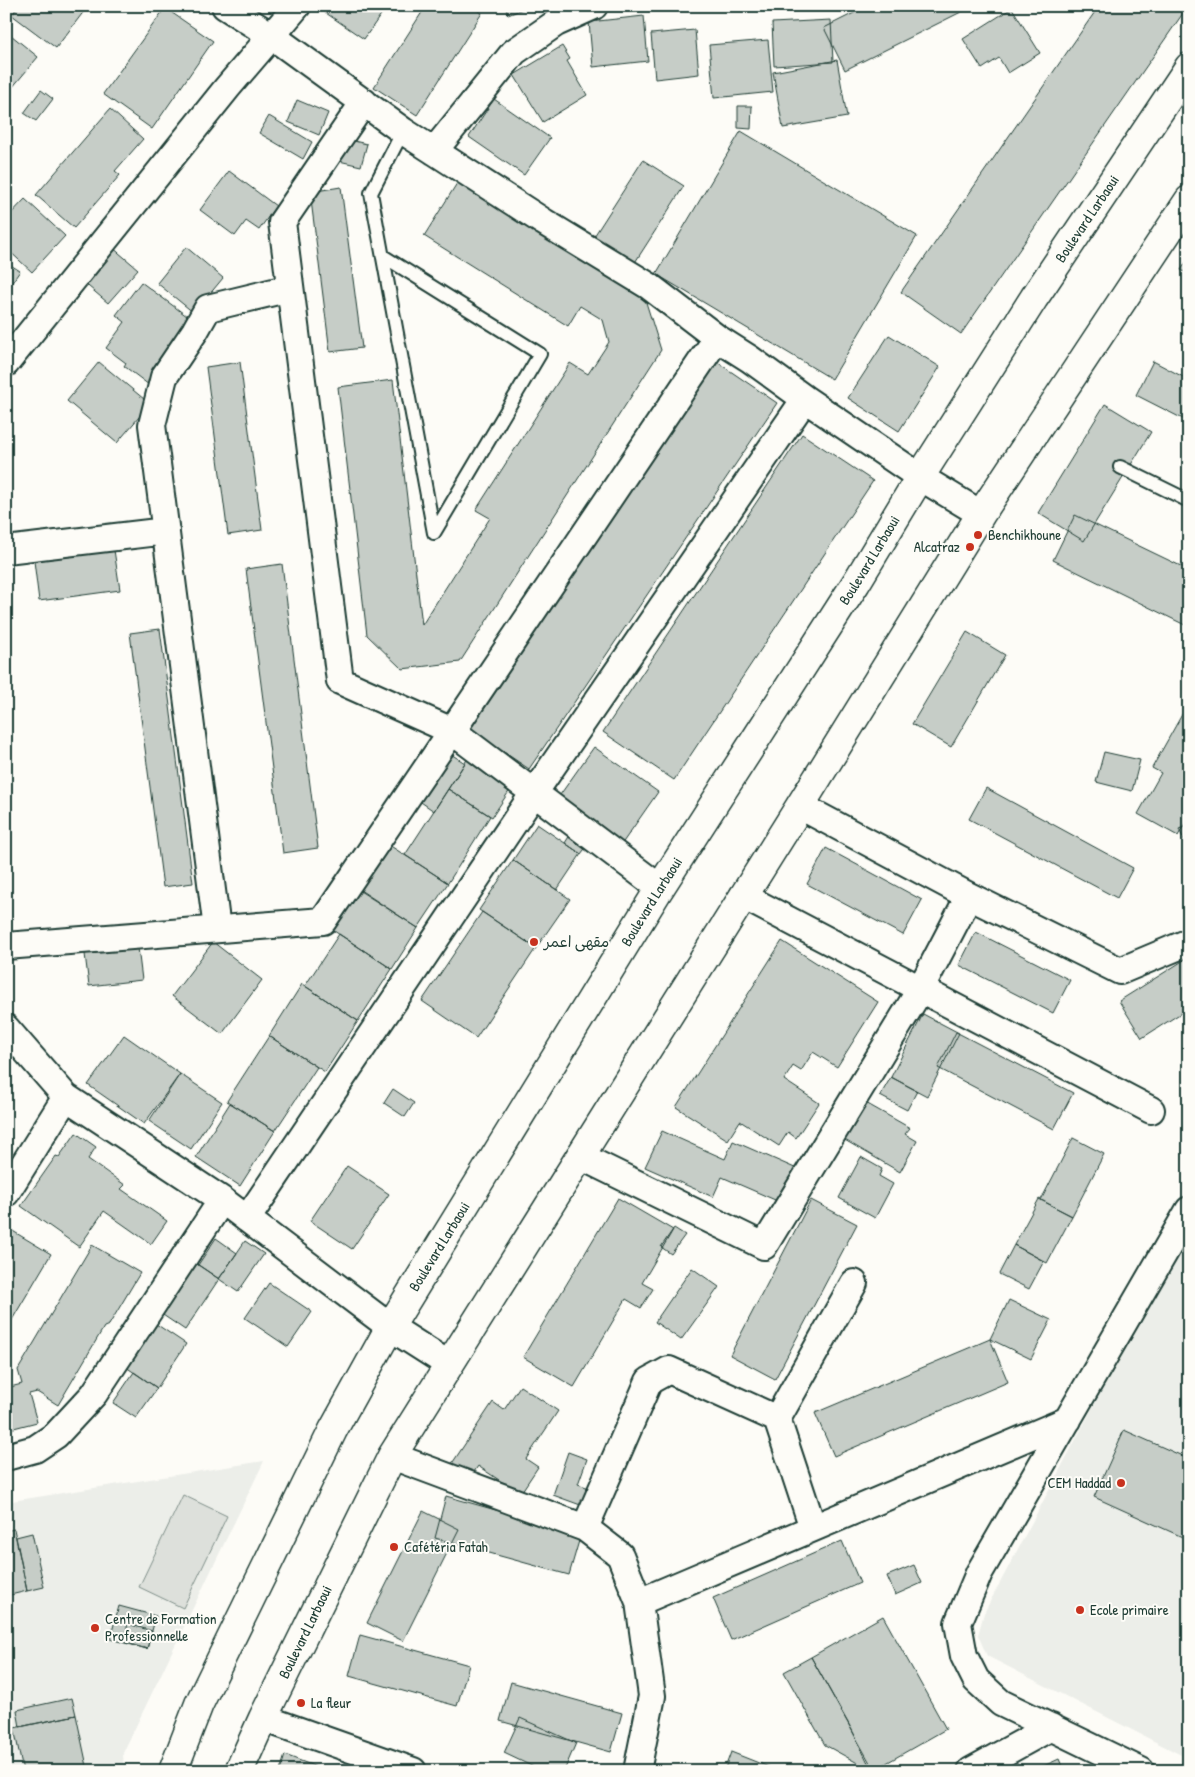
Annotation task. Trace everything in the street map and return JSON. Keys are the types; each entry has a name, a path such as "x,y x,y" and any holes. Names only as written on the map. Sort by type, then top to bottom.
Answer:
{"main road":[{"name":"Boulevard Larbaoui","path":"173,1771 199,1704 328,1439 390,1327 660,888 856,583 920,477 1034,298 1189,67"},
{"name":"Boulevard Larbaoui","path":"239,1771 263,1718 392,1456 800,806 980,514 1189,200"}],"street":[{"path":"226,6 272,36 403,131 544,222 648,286 717,338 750,359 805,399 920,477 980,514"},
{"path":"6,363 227,88 297,6"},
{"path":"434,151 514,52 556,22 594,6"},
{"path":"364,102 282,222 340,680 452,731 660,888"},
{"path":"217,929 152,425 164,377 196,331 208,308 290,288"},
{"path":"6,946 323,922 717,338"},
{"path":"247,1219 534,793 805,399"},
{"path":"6,550 166,531"},
{"path":"800,806 969,896 1120,971 1189,942"},
{"path":"743,896 1151,1110"},
{"path":"580,1156 764,1246 920,990 969,896"},
{"path":"9,1036 66,1096 222,1200 390,1327 448,1364"},
{"path":"6,1193 66,1096"},
{"path":"6,1458 35,1449 56,1435 94,1394 222,1200"},
{"path":"1141,1771 1001,1703 976,1680 964,1656 958,1623 979,1573 1189,1210"},
{"path":"777,1419 854,1283"},
{"path":"585,1528 649,1381 669,1370 777,1419 813,1528"},
{"path":"639,1602 1068,1420"},
{"path":"392,1456 585,1528 620,1555 639,1602 652,1696 637,1771"},
{"path":"263,1718 413,1771"},
{"path":"972,1771 1051,1727"}],"lane":[{"path":"383,256 540,354 434,533 371,193 403,131"},
{"path":"1120,467 1189,501"}],"shaded area":[{"name":"CEM Haddad","path":"1189,1232 1189,1759 987,1656 978,1635 984,1613 1121,1354"},
{"name":"Centre de Formation Professionnelle","path":"264,1461 123,1753 124,1771 6,1771 6,1502"},
{"path":"183,1495 227,1516 183,1608 139,1587"}],"building":[{"path":"18,6 88,6 56,48 12,15"},
{"path":"326,6 387,6 364,39 323,11"},
{"path":"426,6 471,6 482,13 417,115 374,87"},
{"path":"505,6 530,6 508,15"},
{"path":"868,6 973,6 845,70 824,28"},
{"path":"1099,6 1188,6 961,334 901,292"},
{"path":"165,8 213,41 152,129 103,94"},
{"path":"1012,8 1040,53 1008,73 999,58 982,69 963,39"},
{"path":"644,16 648,61 593,67 589,22"},
{"path":"831,20 833,62 774,66 772,23"},
{"path":"695,30 699,74 655,79 651,34"},
{"path":"6,31 38,57 6,95"},
{"path":"768,40 773,92 714,98 709,45"},
{"path":"562,46 570,59 567,61 587,95 543,122 514,75"},
{"path":"837,60 847,117 783,128 773,72"},
{"path":"41,90 53,99 36,121 24,113"},
{"path":"494,99 550,138 524,175 469,137"},
{"path":"297,100 328,113 319,135 288,122"},
{"path":"738,106 752,106 751,129 738,128"},
{"path":"110,109 143,139 115,171 120,175 74,228 36,195"},
{"path":"269,116 312,142 303,159 259,133"},
{"path":"741,131 917,236 832,379 656,274"},
{"path":"345,139 367,144 361,166 339,161"},
{"path":"643,160 684,186 632,267 591,241"},
{"path":"229,171 276,206 259,230 246,221 235,236 200,210"},
{"path":"459,180 644,296 661,350 460,662 402,669 367,635 338,387 393,380 422,625 490,518 476,510 570,363 588,374 609,342 603,320 580,306 568,326 424,236"},
{"path":"341,187 362,348 330,352 310,192"},
{"path":"25,199 65,236 32,272 6,248 6,219"},
{"path":"112,247 138,269 108,303 82,281"},
{"path":"186,247 223,278 194,313 157,283"},
{"path":"1189,258 1189,274 1181,270"},
{"path":"6,262 20,271 6,291"},
{"path":"141,282 195,322 149,385 124,366 126,363 106,348 125,322 116,315"},
{"path":"889,335 940,367 899,431 848,398"},
{"path":"1153,361 1189,380 1189,422 1136,395"},
{"path":"99,362 150,404 117,443 67,401"},
{"path":"240,362 262,530 228,535 206,367"},
{"path":"717,362 777,403 529,769 468,728"},
{"path":"1105,404 1151,432 1084,541 1038,513"},
{"path":"802,434 873,481 674,780 603,732"},
{"path":"1075,515 1189,570 1189,627 1053,560"},
{"path":"114,550 120,590 39,601 34,561"},
{"path":"282,564 318,848 283,853 246,569"},
{"path":"160,629 193,883 163,887 130,633"},
{"path":"967,632 1005,655 951,747 912,724"},
{"path":"1189,702 1189,816 1178,836 1138,814 1161,773 1152,768"},
{"path":"594,747 658,792 619,848 555,802"},
{"path":"446,751 465,763 434,811 415,798"},
{"path":"1104,752 1140,760 1132,791 1096,782"},
{"path":"468,758 512,787 492,817 448,789"},
{"path":"986,788 1133,868 1117,898 969,819"},
{"path":"448,789 490,816 448,883 405,855"},
{"path":"537,824 581,854 557,890 513,860"},
{"path":"1189,825 1189,851 1179,829"},
{"path":"570,835 587,846 581,854 565,843"},
{"path":"389,845 448,883 418,928 360,891"},
{"path":"826,848 922,900 903,935 807,884"},
{"path":"513,860 570,899 536,948 479,910"},
{"path":"357,888 418,928 392,969 331,929"},
{"path":"482,912 536,948 476,1038 422,1001"},
{"path":"976,932 1070,980 1053,1013 959,965"},
{"path":"339,934 392,969 358,1021 305,986"},
{"path":"137,940 142,980 89,986 84,946"},
{"path":"782,941 878,1002 837,1067 813,1052 801,1071 793,1066 784,1080 819,1103 796,1138 788,1132 779,1146 740,1121 728,1140 676,1107"},
{"path":"213,942 262,980 222,1034 172,996"},
{"path":"1189,957 1189,1008 1142,1038 1119,1001"},
{"path":"302,984 358,1021 325,1072 269,1036"},
{"path":"923,1014 959,1033 927,1096 891,1077"},
{"path":"956,1032 1073,1093 1054,1129 938,1068"},
{"path":"124,1035 180,1074 144,1124 88,1085"},
{"path":"269,1036 317,1067 275,1131 227,1101"},
{"path":"180,1074 222,1102 191,1149 149,1121"},
{"path":"891,1077 917,1091 907,1110 880,1096"},
{"path":"393,1089 414,1103 405,1117 384,1103"},
{"path":"864,1102 910,1128 905,1134 917,1141 900,1172 843,1139"},
{"path":"230,1103 275,1131 240,1186 196,1157"},
{"path":"662,1131 725,1159 733,1141 797,1169 782,1203 722,1177 713,1197 645,1167"},
{"path":"76,1133 96,1147 88,1159 125,1185 121,1189 167,1221 151,1244 104,1211 79,1247 21,1206 56,1156 59,1157"},
{"path":"1073,1138 1104,1154 1072,1216 1041,1200"},
{"path":"861,1157 882,1169 879,1176 893,1184 875,1218 839,1198"},
{"path":"347,1166 389,1194 352,1249 310,1221"},
{"path":"618,1198 673,1230 642,1283 653,1289 641,1308 626,1299 574,1387 523,1357"},
{"path":"1039,1199 1072,1216 1047,1263 1014,1245"},
{"path":"811,1200 857,1224 775,1379 730,1355"},
{"path":"6,1227 51,1254 6,1330"},
{"path":"674,1228 685,1235 671,1254 661,1247"},
{"path":"216,1238 237,1253 219,1279 198,1265"},
{"path":"245,1241 264,1254 238,1292 219,1279"},
{"path":"92,1245 140,1273 109,1325 104,1327 58,1405 37,1392 29,1394 37,1422 6,1430 6,1388 22,1384 18,1370"},
{"path":"1014,1245 1044,1261 1029,1289 999,1274"},
{"path":"194,1262 219,1279 185,1330 160,1313"},
{"path":"692,1268 719,1287 681,1340 655,1322"},
{"path":"269,1283 312,1312 288,1347 245,1318"},
{"path":"1009,1300 1051,1320 1031,1359 990,1339"},
{"path":"156,1324 186,1344 157,1388 126,1367"},
{"path":"990,1339 1008,1382 834,1456 815,1413"},
{"path":"134,1372 157,1388 136,1418 113,1403"},
{"path":"520,1386 558,1411 526,1459 538,1467 520,1494 478,1466 468,1481 449,1468 493,1402 504,1410"},
{"path":"1124,1430 1189,1459 1189,1540 1094,1497"},
{"path":"568,1452 587,1459 578,1484 592,1489 586,1507 553,1495"},
{"path":"446,1496 581,1534 569,1575 435,1538"},
{"path":"423,1511 459,1529 403,1641 367,1623"},
{"path":"14,1529 27,1591 6,1596 6,1531"},
{"path":"32,1533 44,1587 27,1591 16,1537"},
{"path":"842,1541 860,1583 731,1640 713,1598"},
{"path":"914,1565 922,1583 895,1595 887,1576"},
{"path":"119,1606 156,1616 147,1649 110,1639"},
{"path":"883,1616 946,1729 874,1770 811,1657"},
{"path":"128,1624 152,1631 147,1649 123,1642"},
{"path":"360,1635 469,1665 457,1706 349,1676"},
{"path":"811,1657 852,1730 872,1771 825,1745 784,1672"},
{"path":"511,1682 622,1713 611,1752 500,1721"},
{"path":"72,1698 76,1715 20,1727 17,1710"},
{"path":"76,1715 88,1771 23,1771 14,1728"},
{"path":"520,1718 576,1743 564,1771 542,1771 504,1753"},
{"path":"731,1752 779,1771 724,1771"},
{"path":"285,1755 327,1771 280,1771"},
{"path":"8,1758 11,1771 6,1771 6,1759"},
{"path":"1059,1759 1064,1771 1033,1771"}],"place":[{"name":"Benchikhoune","path":"978,535"},
{"name":"Alcatraz","path":"970,547"},
{"name":"مقهى اعمر","path":"534,942"},
{"name":"CEM Haddad","path":"1121,1483"},
{"name":"Cafétéria Fatah","path":"394,1547"},
{"name":"Ecole primaire","path":"1080,1610"},
{"name":"Centre de Formation Professionnelle","path":"95,1628"},
{"name":"La fleur","path":"301,1703"}]}
